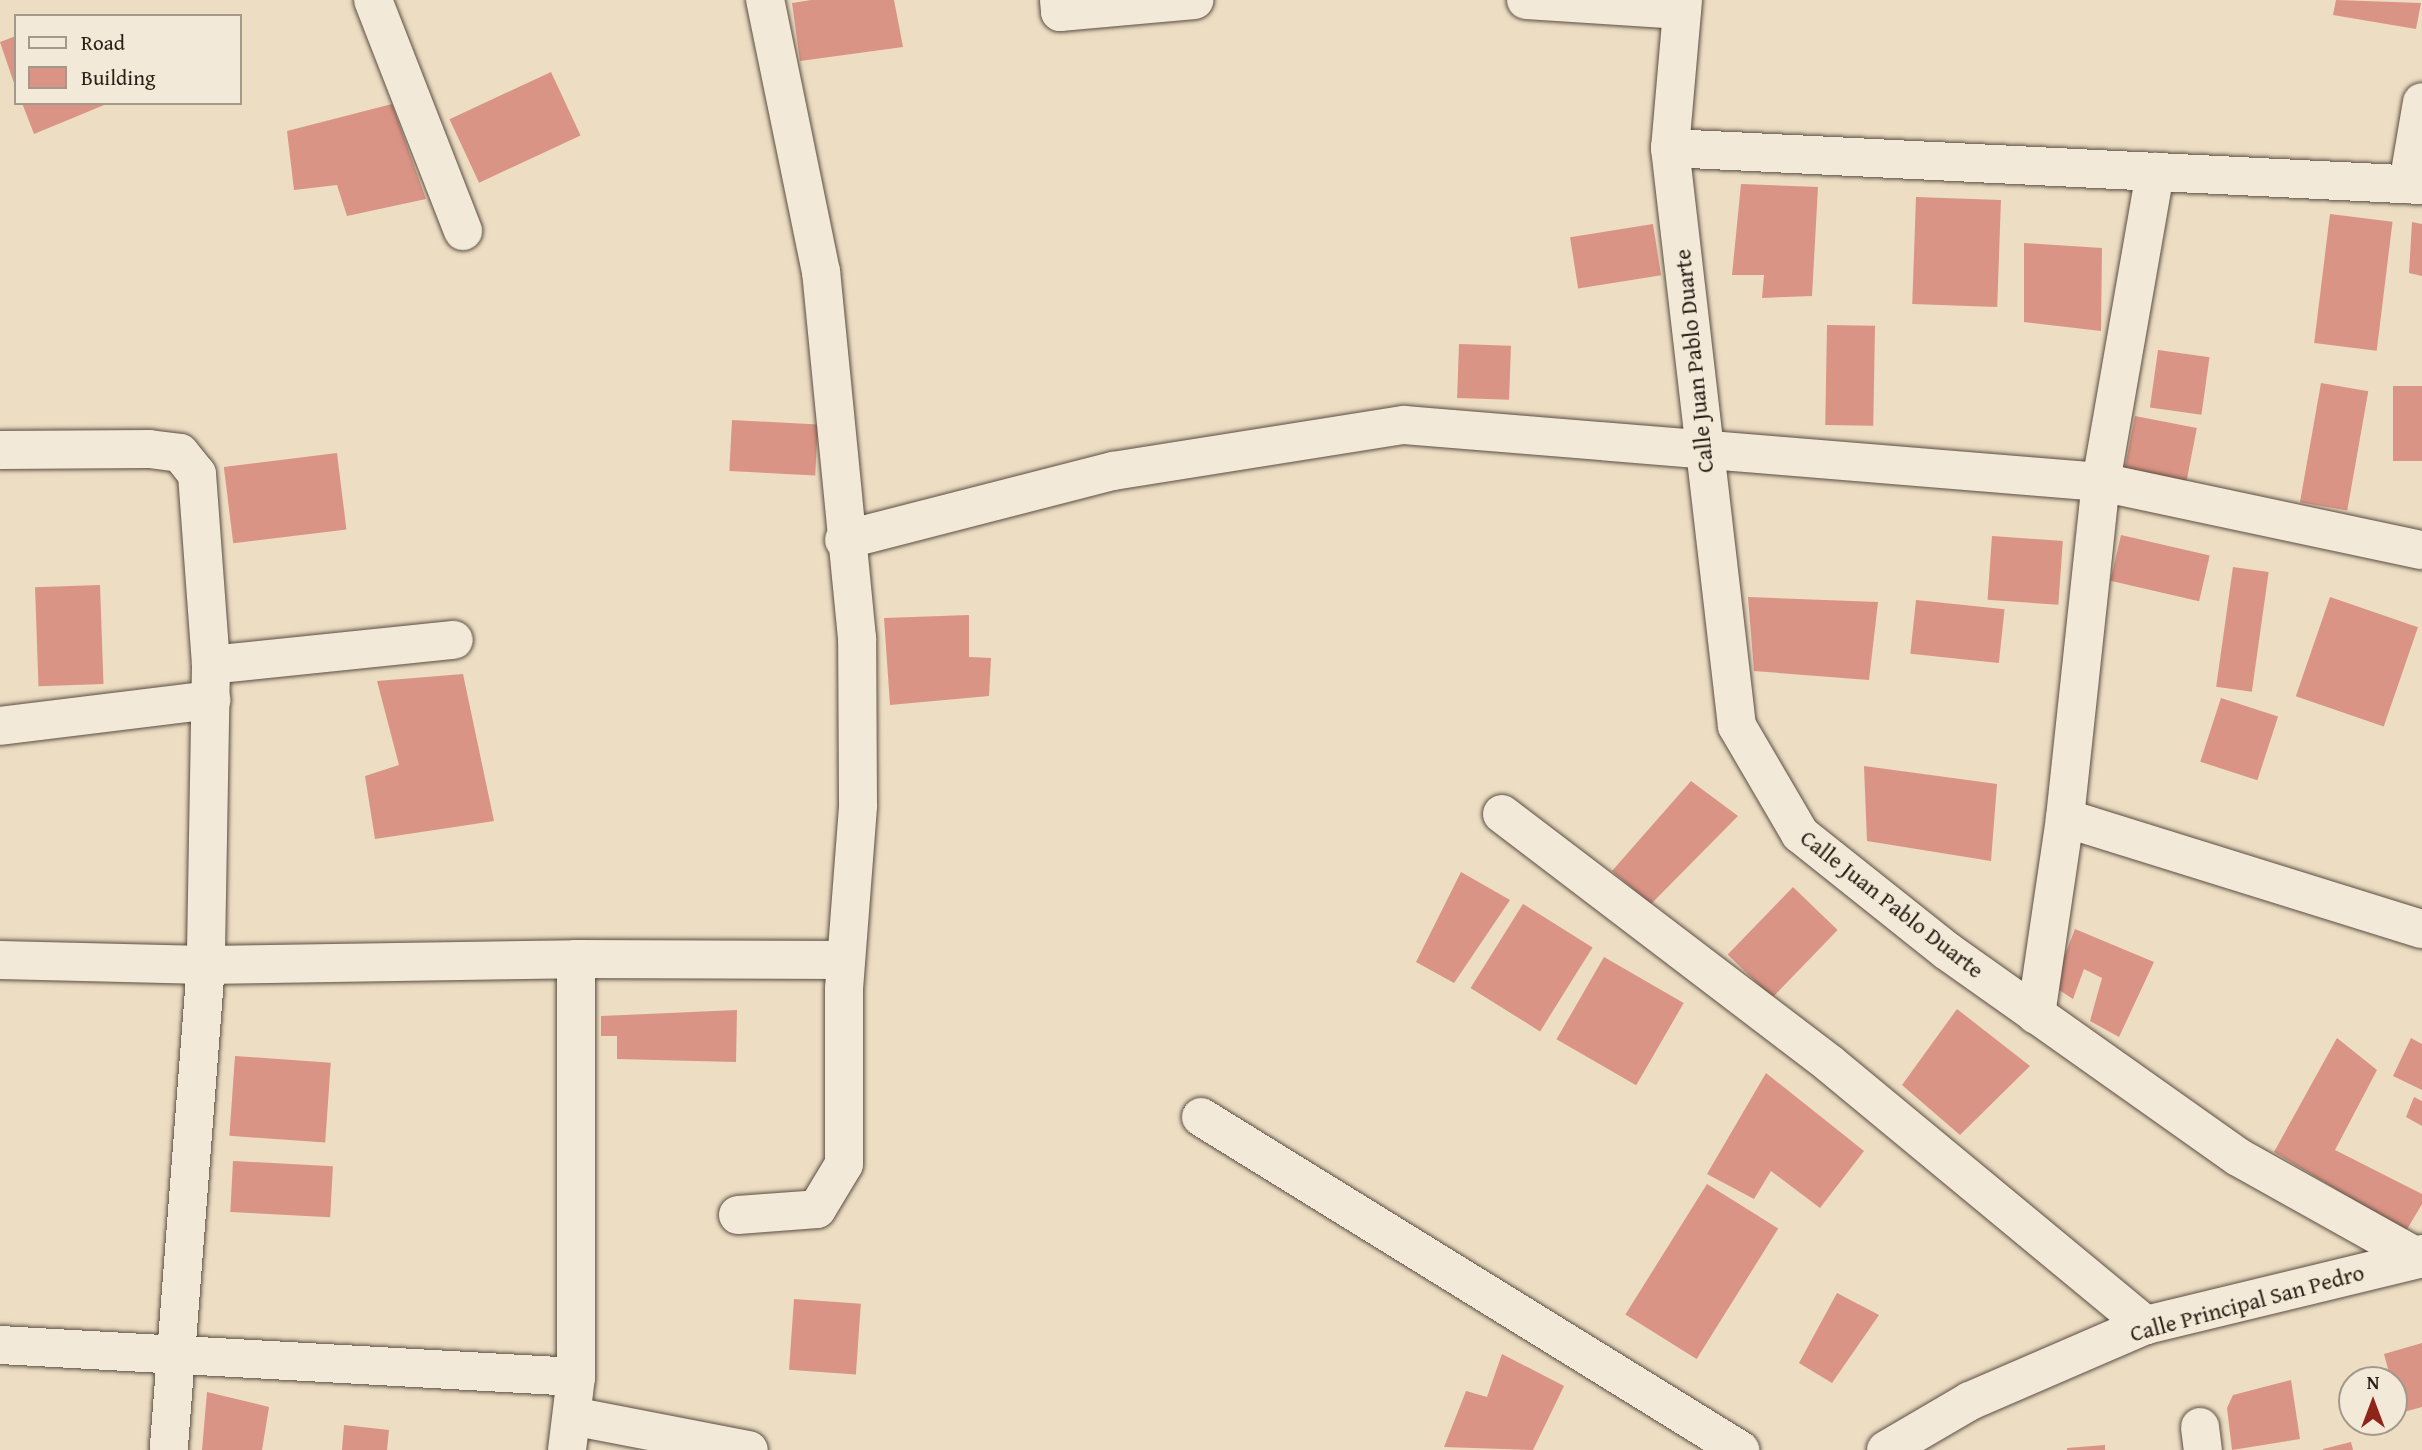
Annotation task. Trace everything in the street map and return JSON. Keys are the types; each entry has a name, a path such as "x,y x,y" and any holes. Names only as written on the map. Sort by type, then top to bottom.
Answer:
{"street":[{"path":"373,0 463,231"},
{"path":"738,1215 817,1209 844,1164 846,960 858,777 857,638 844,540 821,272 765,0"},
{"path":"1059,0 1060,12 1194,0"},
{"path":"1526,0 1682,5"},
{"name":"Calle Juan Pablo Duarte","path":"1682,5 1671,148 1737,726 1800,834 1947,951 2238,1157 2421,1257"},
{"path":"1671,148 2415,185 2422,102"},
{"path":"2036,1015 2065,818 2101,482 2155,172"},
{"path":"844,540 1114,471 1404,425 2101,482 2422,550"},
{"path":"0,450 180,453 197,474 211,683 205,965 169,1450"},
{"path":"0,726 211,683 454,640"},
{"path":"1502,814 1830,1064 2147,1325"},
{"path":"2065,818 2422,929"},
{"path":"0,960 205,965 576,959 846,960"},
{"path":"576,959 576,1377 569,1433 749,1450"},
{"path":"1201,1117 1740,1450"},
{"name":"Calle Principal San Pedro","path":"1886,1450 1970,1401 2147,1325 2421,1257"},
{"path":"0,1345 176,1357 576,1377"}],"building":[{"path":"811,0 894,0 903,47 800,61 792,3"},
{"path":"2336,0 2421,3 2416,29 2333,15"},
{"path":"14,37 14,83 0,42"},
{"path":"551,72 581,135 479,183 449,119"},
{"path":"392,104 426,199 347,216 337,185 294,190 287,131"},
{"path":"23,105 104,105 34,134"},
{"path":"1741,184 1818,187 1812,296 1762,298 1764,275 1732,275"},
{"path":"1916,197 2001,200 1997,307 1912,304"},
{"path":"2330,214 2393,222 2377,351 2314,343"},
{"path":"2412,222 2422,224 2422,276 2409,273"},
{"path":"1653,224 1661,275 1578,289 1570,237"},
{"path":"2024,243 2102,248 2101,331 2024,322"},
{"path":"1827,325 1875,326 1873,426 1825,425"},
{"path":"1459,344 1511,346 1509,400 1457,398"},
{"path":"2158,350 2209,357 2201,415 2150,407"},
{"path":"2321,383 2368,391 2347,510 2300,502"},
{"path":"2393,386 2422,386 2422,461 2393,461"},
{"path":"2135,416 2197,428 2186,483 2124,471"},
{"path":"732,420 818,425 815,475 729,471"},
{"path":"337,453 346,529 233,543 224,467"},
{"path":"2121,535 2210,555 2199,601 2110,581"},
{"path":"1992,536 2063,541 2058,605 1988,600"},
{"path":"2233,567 2269,572 2252,692 2216,687"},
{"path":"100,585 103,684 38,686 35,587"},
{"path":"1748,597 1878,602 1869,680 1754,671"},
{"path":"2330,597 2418,627 2384,727 2296,696"},
{"path":"1916,600 2005,609 1999,663 1910,654"},
{"path":"969,615 969,657 991,658 989,696 890,705 884,618"},
{"path":"463,674 494,821 375,839 365,776 399,765 377,681"},
{"path":"2221,698 2278,717 2257,780 2200,762"},
{"path":"1864,766 1997,784 1991,861 1867,841"},
{"path":"1691,781 1738,816 1651,904 1612,871"},
{"path":"1461,872 1510,900 1454,983 1416,962"},
{"path":"1793,887 1838,930 1772,998 1728,955"},
{"path":"1523,904 1593,947 1540,1031 1471,988"},
{"path":"2075,929 2154,962 2119,1037 2090,1021 2102,978 2084,969 2073,999 2053,986"},
{"path":"1604,957 1684,1003 1636,1085 1556,1039"},
{"path":"1957,1009 2030,1066 1960,1135 1902,1085"},
{"path":"737,1010 736,1062 617,1059 617,1036 601,1036 601,1016"},
{"path":"2337,1038 2377,1070 2335,1150 2422,1194 2422,1204 2406,1231 2274,1152"},
{"path":"2411,1038 2422,1044 2422,1090 2393,1076"},
{"path":"235,1056 331,1063 325,1143 229,1136"},
{"path":"1766,1073 1864,1151 1820,1208 1771,1171 1754,1199 1707,1174"},
{"path":"2414,1097 2422,1101 2422,1126 2406,1117"},
{"path":"233,1161 333,1166 330,1217 230,1212"},
{"path":"1707,1184 1778,1229 1697,1359 1625,1315"},
{"path":"1837,1293 1879,1315 1832,1383 1799,1363"},
{"path":"794,1299 861,1304 856,1375 789,1370"},
{"path":"2422,1343 2422,1407 2408,1411 2408,1366 2387,1366 2384,1354"},
{"path":"1502,1354 1564,1386 1533,1450 1444,1447 1466,1391 1487,1397"},
{"path":"2291,1380 2300,1439 2232,1450 2227,1408 2233,1395"},
{"path":"207,1392 269,1407 262,1450 202,1450"},
{"path":"344,1425 389,1430 387,1450 342,1450"},
{"path":"2351,1442 2353,1450 2323,1450 2323,1449"},
{"path":"2105,1445 2105,1450 2067,1450 2067,1448"}]}
